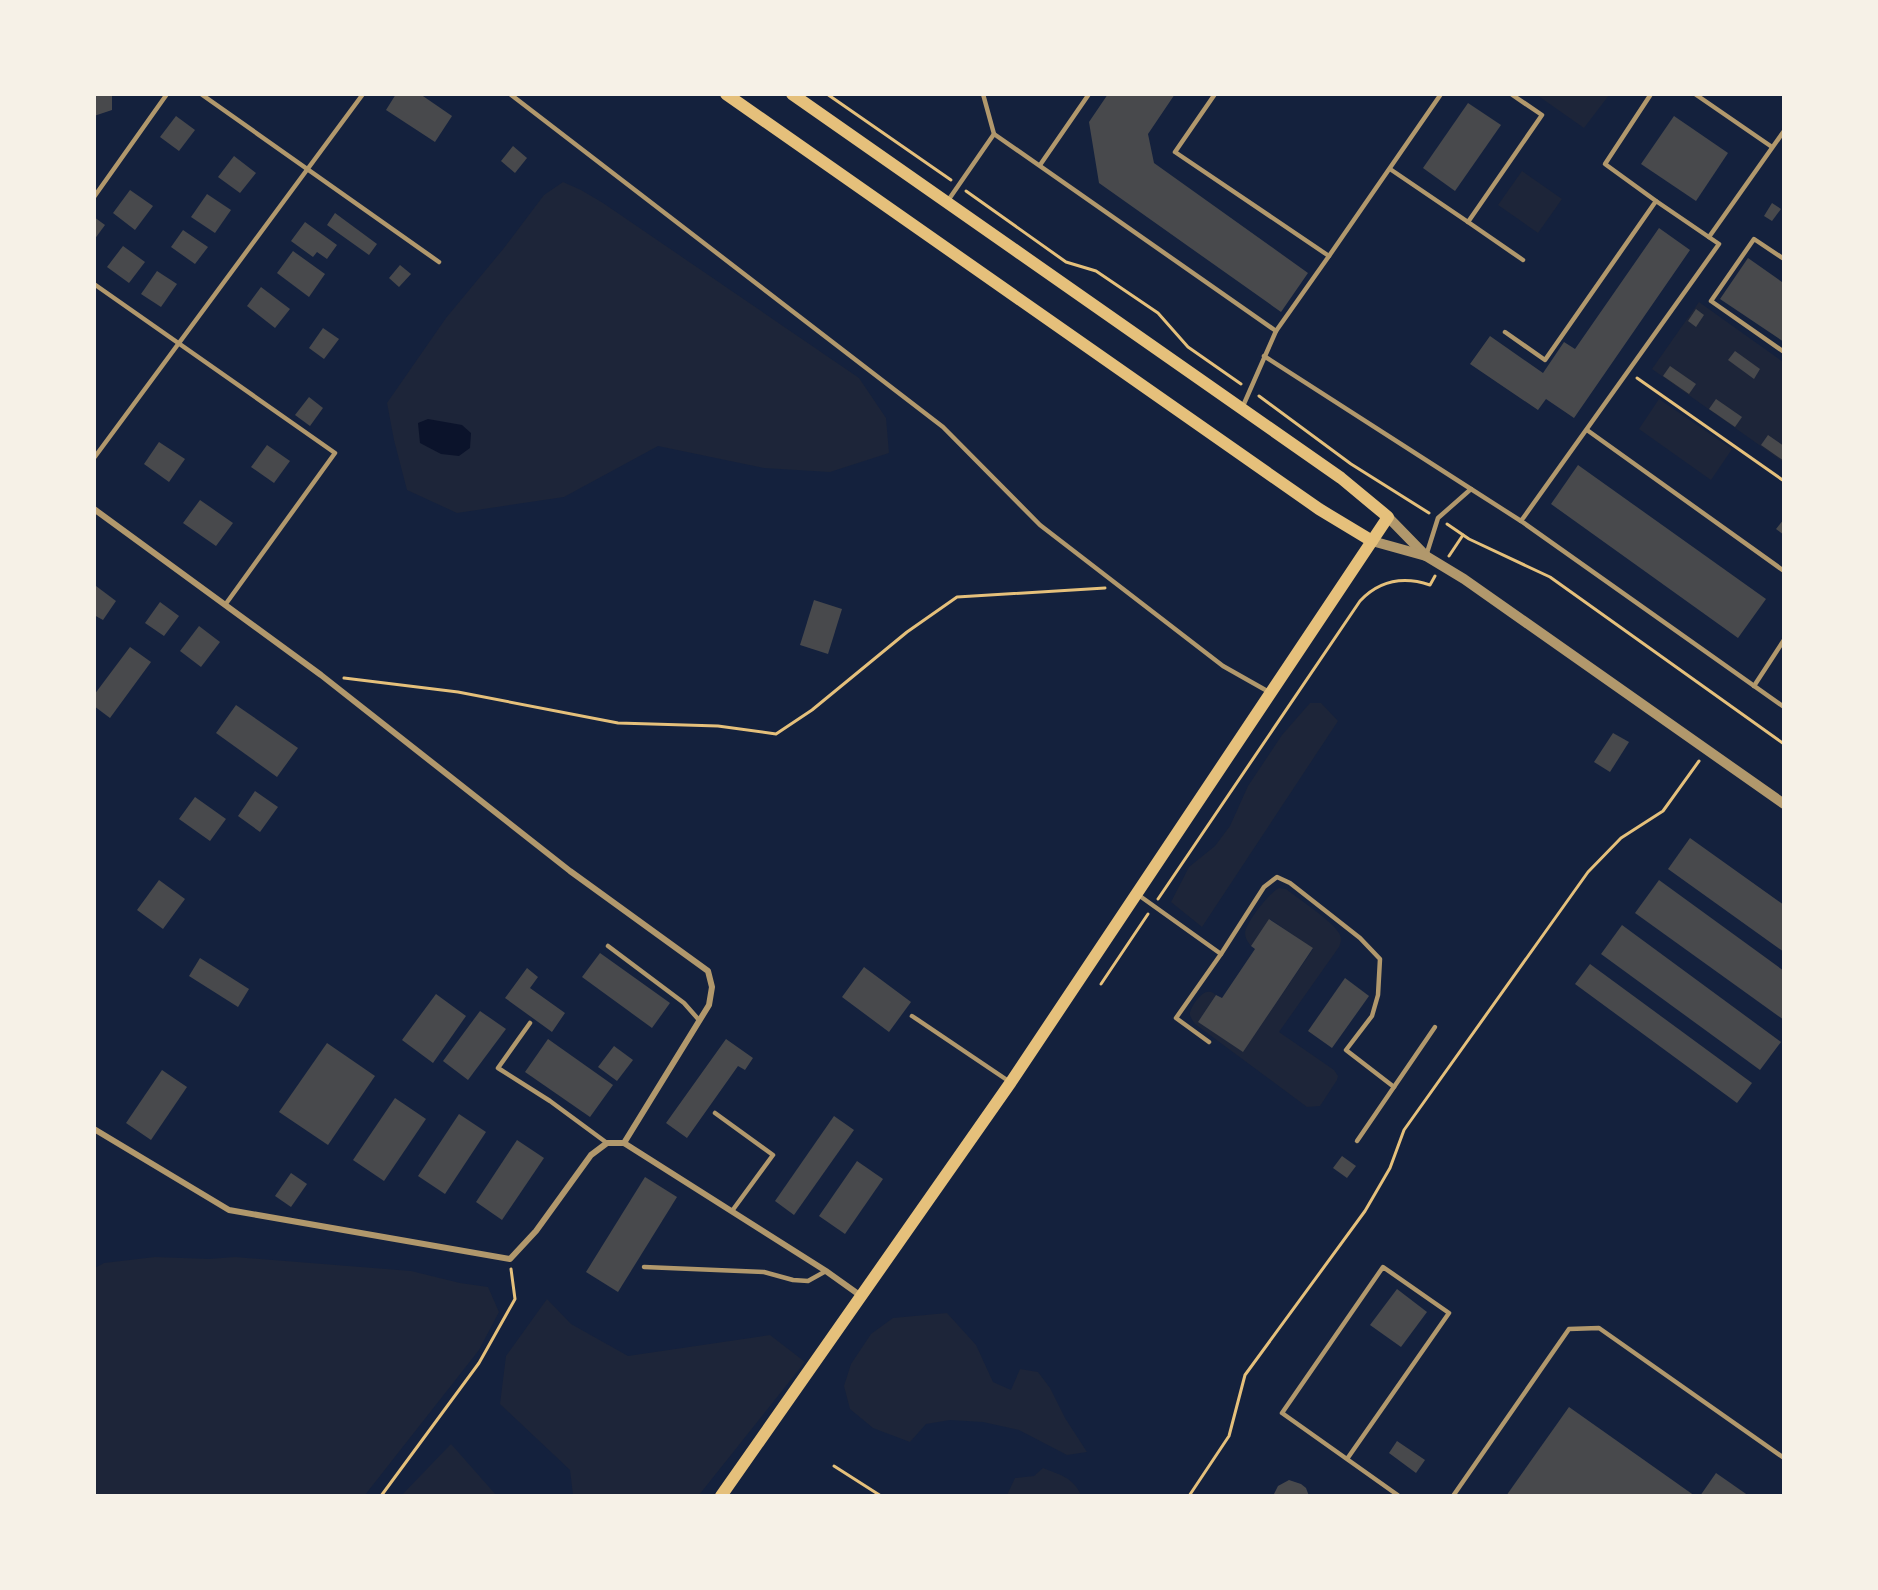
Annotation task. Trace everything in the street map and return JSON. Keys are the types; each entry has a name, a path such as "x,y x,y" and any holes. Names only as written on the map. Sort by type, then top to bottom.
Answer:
{"main road":[{"path":"726,94 1319,508 1372,542"},
{"path":"722,1495 1011,1082 1388,517 1341,478 792,94"}],"street":[{"path":"94,509 321,675 570,872 708,971 712,987 709,1005 624,1143"},
{"path":"1388,517 1426,556 1474,585 1784,804"},
{"path":"1372,542 1426,556"},
{"path":"94,1129 229,1210 510,1259 536,1231 591,1155 607,1143 624,1143 826,1271 861,1296"}],"lane":[{"path":"94,197 167,94"},
{"path":"201,94 439,262"},
{"path":"94,458 363,94"},
{"path":"510,94 943,427 1040,525 1223,666 1271,693"},
{"path":"983,94 994,134 1276,331"},
{"path":"1040,165 1089,94"},
{"path":"1215,94 1175,152 1329,256"},
{"path":"1242,409 1276,331 1441,94"},
{"path":"1468,222 1542,116 1511,94"},
{"path":"1521,521 1719,244 1605,164 1651,94"},
{"path":"1695,94 1772,147"},
{"path":"1709,237 1784,131"},
{"path":"946,203 994,134"},
{"path":"1390,169 1523,260"},
{"path":"1505,332 1545,360 1656,201"},
{"path":"1784,259 1754,239 1711,301 1784,352"},
{"path":"94,284 335,453 225,604"},
{"path":"1264,356 1521,521 1784,707"},
{"path":"1587,430 1784,571"},
{"path":"1426,556 1438,518 1471,489"},
{"path":"1754,686 1784,640"},
{"path":"1209,1042 1176,1018 1264,887 1277,877 1290,883 1360,938 1380,959 1378,995 1372,1016 1346,1050 1394,1087"},
{"path":"1137,894 1221,954"},
{"path":"608,946 684,1003 699,1020"},
{"path":"912,1016 1011,1082"},
{"path":"530,1023 498,1068 550,1101 607,1143"},
{"path":"1357,1141 1435,1027"},
{"path":"715,1113 773,1155 732,1211"},
{"path":"644,1267 764,1272 793,1280 808,1281 826,1271"},
{"path":"1347,1459 1449,1313 1383,1267 1281,1413 1399,1496"},
{"path":"1453,1496 1569,1329 1599,1328 1784,1458"}],"path":[{"path":"826,94 1066,262 1096,271 1158,313 1188,348 1249,389 1351,464 1463,535 1550,577 1784,744"},
{"path":"1628,372 1784,481"},
{"path":"1341,478 1351,464"},
{"path":"1101,984 1360,601 1368,592 1389,582 1410,580 1430,585 1463,535"},
{"path":"321,675 458,692 618,723 718,726 776,734 812,710 907,632 957,597 1122,587"},
{"path":"1189,1496 1229,1436 1245,1375 1365,1211 1390,1168 1404,1130 1588,872 1621,838 1663,811 1707,751"},
{"path":"381,1496 479,1363 515,1299 510,1259"},
{"path":"834,1466 880,1496"}],"shaded area":[{"path":"1537,95 1609,95 1584,128"},
{"path":"1522,171 1562,199 1538,233 1498,205"},
{"path":"563,182 603,203 859,378 886,418 889,453 830,472 764,468 658,446 564,497 457,513 407,490 387,403 446,318 544,195"},
{"path":"1699,302 1783,362 1783,462 1652,369"},
{"path":"1659,399 1732,449 1711,480 1639,429"},
{"path":"428,419 462,425 471,433 470,448 459,456 441,454 420,443 418,423"},
{"path":"1310,703 1321,703 1338,721 1202,927 1171,902 1189,867 1215,846 1230,826 1248,786 1282,735"},
{"path":"1279,888 1286,889 1315,910 1330,922 1341,937 1339,947 1279,1032 1334,1070 1338,1076 1320,1106 1307,1107 1195,1024 1190,1015 1193,1005 1201,995 1210,992 1216,995 1198,1022 1243,1051 1313,949 1270,919 1251,946 1247,940 1245,933 1249,922 1265,901"},
{"path":"155,1257 209,1259 235,1257 411,1271 488,1287 499,1312 479,1350 365,1495 95,1495 95,1268 104,1263"},
{"path":"547,1299 571,1324 628,1356 770,1335 805,1362 699,1495 573,1495 570,1470 500,1404 506,1356"},
{"path":"947,1313 976,1345 993,1382 1011,1390 1020,1369 1038,1372 1050,1388 1065,1418 1087,1452 1067,1455 1019,1430 983,1422 950,1420 926,1424 910,1442 873,1428 850,1409 844,1386 851,1364 871,1334 893,1318"},
{"path":"451,1444 496,1495 402,1495"},
{"path":"1043,1468 1070,1480 1081,1495 1007,1495 1015,1478 1034,1476"}],"building":[{"path":"94,94 112,94 112,110 94,116"},
{"path":"396,94 420,94 452,116 435,142 386,110"},
{"path":"1108,94 1175,94 1148,134 1154,163 1308,273 1281,312 1099,183 1089,122"},
{"path":"1468,103 1501,125 1455,191 1423,168"},
{"path":"176,116 195,130 179,151 160,137"},
{"path":"1674,116 1728,153 1696,201 1641,164"},
{"path":"513,146 527,158 515,173 501,161"},
{"path":"234,156 256,173 240,193 218,177"},
{"path":"130,190 153,206 135,230 113,213"},
{"path":"207,194 231,210 215,233 191,217"},
{"path":"1772,203 1781,209 1772,221 1764,216"},
{"path":"335,213 377,244 369,255 327,225"},
{"path":"94,217 105,225 94,240"},
{"path":"305,222 337,245 327,259 317,252 313,257 291,241"},
{"path":"1659,228 1690,250 1574,418 1546,399 1538,410 1470,364 1490,336 1543,373 1564,342 1575,349"},
{"path":"183,230 208,247 195,264 171,247"},
{"path":"123,246 145,262 129,283 107,267"},
{"path":"293,251 325,274 309,297 277,273"},
{"path":"1748,258 1782,282 1784,279 1784,342 1720,299"},
{"path":"400,265 411,274 399,287 389,278"},
{"path":"157,271 177,284 161,307 141,294"},
{"path":"261,287 290,309 275,328 247,306"},
{"path":"1696,309 1704,315 1696,327 1688,321"},
{"path":"323,328 339,339 324,359 309,348"},
{"path":"1735,351 1760,369 1754,379 1728,360"},
{"path":"1670,366 1696,384 1689,394 1663,376"},
{"path":"309,397 323,408 310,426 295,415"},
{"path":"1716,399 1742,417 1735,427 1709,409"},
{"path":"1768,435 1784,446 1784,461 1761,445"},
{"path":"159,442 185,459 169,482 144,464"},
{"path":"267,445 290,461 274,483 251,467"},
{"path":"1578,465 1766,599 1738,638 1551,504"},
{"path":"200,500 233,523 216,546 183,523"},
{"path":"1784,519 1784,535 1776,529"},
{"path":"96,586 116,601 103,620 94,615"},
{"path":"814,600 842,609 828,654 800,645"},
{"path":"160,602 179,616 164,636 145,623"},
{"path":"199,626 220,642 201,667 180,651"},
{"path":"130,647 151,662 110,718 94,706 94,695"},
{"path":"236,705 298,748 277,777 216,733"},
{"path":"1613,733 1629,742 1610,772 1594,762"},
{"path":"255,791 278,807 260,832 238,816"},
{"path":"195,797 226,819 210,841 179,819"},
{"path":"1690,838 1784,905 1784,952 1668,869"},
{"path":"159,880 185,899 163,929 137,910"},
{"path":"1659,880 1784,971 1784,1020 1635,913"},
{"path":"1269,919 1313,948 1243,1052 1198,1022 1216,995 1222,998 1255,949 1251,946"},
{"path":"1622,925 1781,1042 1760,1070 1601,954"},
{"path":"600,953 670,1003 652,1028 582,977"},
{"path":"200,958 249,989 238,1007 189,976"},
{"path":"1590,964 1752,1083 1737,1103 1575,984"},
{"path":"864,967 911,1002 889,1032 842,997"},
{"path":"527,968 538,977 530,988 565,1013 552,1032 505,998"},
{"path":"1345,978 1369,996 1332,1048 1308,1031"},
{"path":"436,994 466,1016 433,1063 402,1040"},
{"path":"480,1011 506,1029 468,1080 443,1061"},
{"path":"548,1039 613,1085 590,1117 525,1072"},
{"path":"726,1039 753,1058 745,1070 738,1066 687,1138 666,1123"},
{"path":"327,1043 375,1076 328,1145 279,1112"},
{"path":"614,1046 633,1060 617,1081 598,1067"},
{"path":"162,1070 187,1087 151,1140 126,1123"},
{"path":"395,1098 426,1119 384,1181 353,1160"},
{"path":"459,1114 486,1132 445,1194 418,1176"},
{"path":"834,1116 854,1130 794,1215 775,1201"},
{"path":"517,1140 544,1158 502,1220 476,1202"},
{"path":"1342,1156 1356,1166 1347,1178 1333,1168"},
{"path":"857,1161 883,1179 845,1234 819,1216"},
{"path":"291,1173 307,1184 291,1207 275,1196"},
{"path":"645,1177 677,1197 618,1292 586,1272"},
{"path":"1397,1289 1427,1312 1401,1347 1370,1325"},
{"path":"1569,1407 1695,1496 1506,1496"},
{"path":"1397,1441 1425,1460 1416,1473 1389,1453"},
{"path":"1716,1473 1749,1496 1700,1496"},
{"path":"1289,1480 1306,1488 1309,1496 1273,1496 1278,1486"}]}
